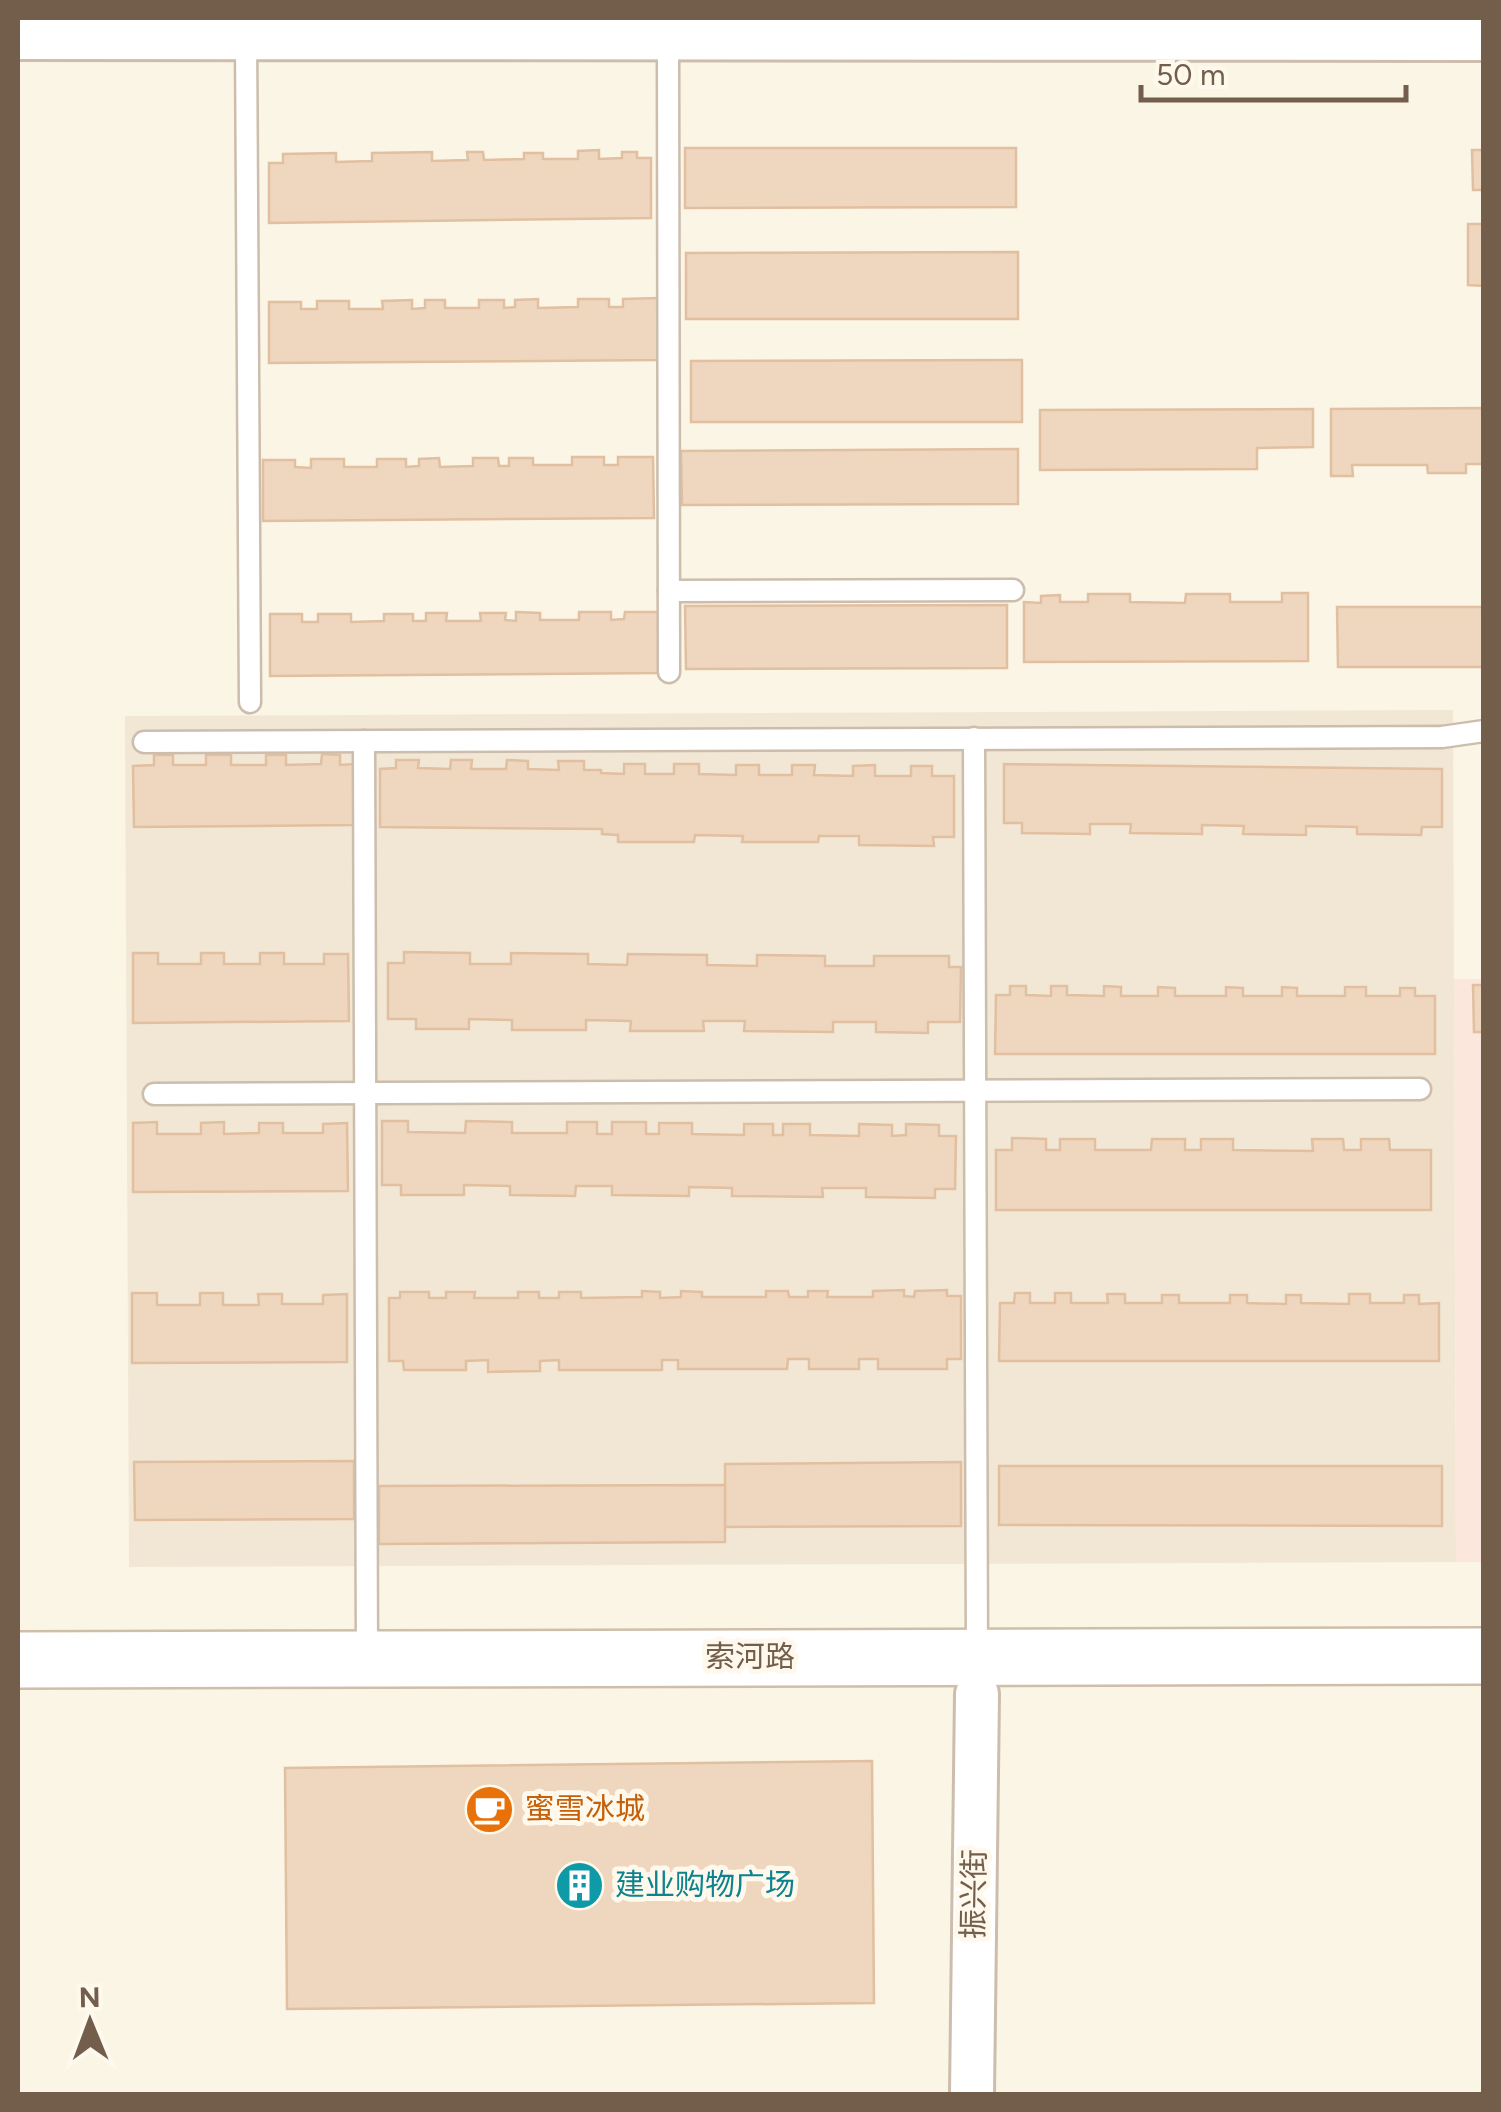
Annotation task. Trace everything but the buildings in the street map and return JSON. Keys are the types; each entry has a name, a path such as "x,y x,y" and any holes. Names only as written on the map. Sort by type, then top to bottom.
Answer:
{"main road":[{"name":"索河路","path":"18,1698 977,1675 1484,1656"},
{"name":"索河路","path":"18,1660 368,1659 977,1675 1484,1694"}],"street":[{"path":"18,34 246,34 312,26 668,34 1484,34"},
{"name":"振兴街","path":"972,2094 977,1675"}],"lane":[{"path":"246,34 250,702"},
{"path":"668,34 669,672"},
{"path":"669,591 1013,590"},
{"path":"144,742 1442,736 1484,731"},
{"path":"974,738 977,1675"},
{"path":"364,741 368,1659"},
{"path":"154,1094 1420,1089"}],"shaded area":[{"path":"1453,710 1456,1562 129,1567 125,716"},
{"path":"1454,979 1483,979 1483,1562 1456,1562"}],"place":[{"name":"蜜雪冰城","path":"490,1809"},
{"name":"建业购物广场","path":"580,1885"}]}
